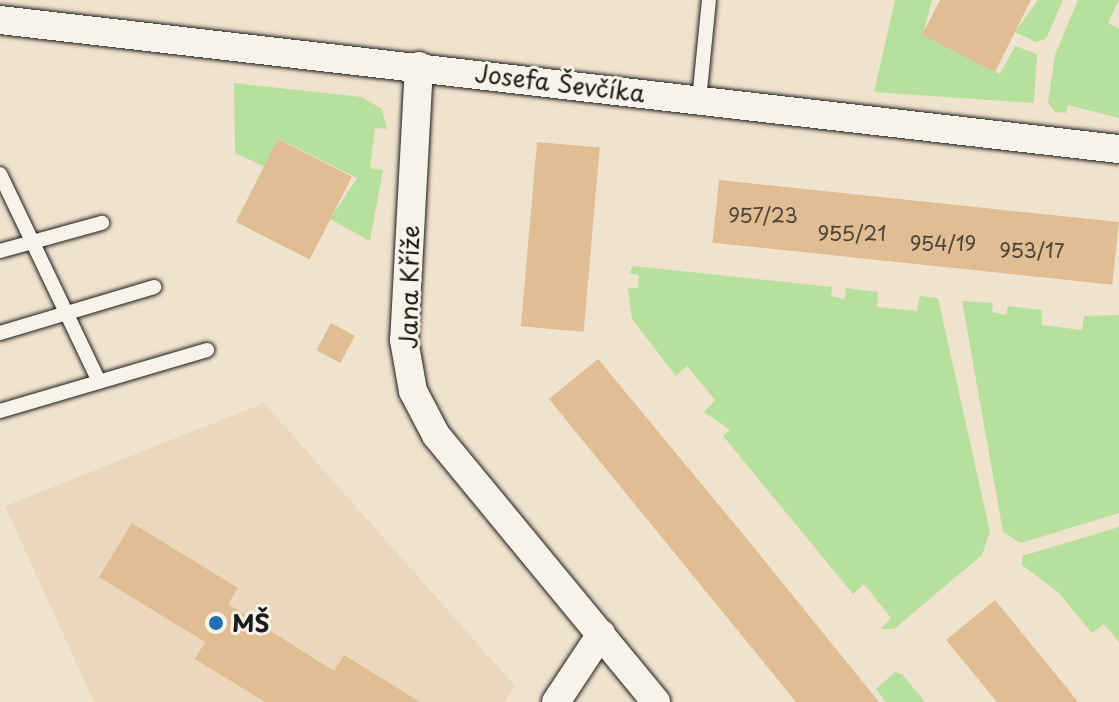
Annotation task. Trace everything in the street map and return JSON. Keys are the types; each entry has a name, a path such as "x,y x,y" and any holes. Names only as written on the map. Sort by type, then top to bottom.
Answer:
{"street":[{"name":"Josefa Ševčíka","path":"0,20 1119,149"},
{"name":"Jana Kříže","path":"419,66 404,340 413,391 436,435 656,702"},
{"path":"556,702 601,634"}],"lane":[{"path":"699,100 709,0"},
{"path":"0,174 35,240 99,382"},
{"path":"0,251 102,223"},
{"path":"0,333 154,287"},
{"path":"0,411 207,350"}],"shaded area":[{"path":"264,403 515,686 505,702 94,702 5,506"}],"green space":[{"path":"895,0 932,0 923,35 1000,74 1015,46 1037,54 1034,103 874,92"},
{"path":"1038,0 1063,0 1046,39 1036,42 1015,32"},
{"path":"1078,0 1119,0 1108,23 1119,29 1119,118 1068,105 1066,113 1055,112 1048,103 1055,55"},
{"path":"234,83 362,97 382,109 387,129 375,128 370,168 383,170 370,241 330,219 357,178 279,139 265,167 235,153"},
{"path":"633,266 832,287 831,296 845,299 846,288 878,292 877,307 917,311 920,296 938,298 990,532 982,555 894,629 881,629 891,618 864,584 853,594 723,436 730,430 704,412 715,400 687,366 676,376 632,319 628,288 638,288 639,275 629,273"},
{"path":"962,301 993,303 992,312 1006,315 1008,306 1042,310 1042,325 1082,330 1084,316 1119,315 1119,513 1021,543 1003,532"},
{"path":"1119,527 1119,642 1104,624 1092,633 1059,593 1022,565 1022,556"},
{"path":"895,672 902,674 925,702 886,702 876,689"}],"building":[{"path":"940,0 1031,0 995,72 922,35"},
{"path":"278,139 352,177 310,260 236,222"},
{"path":"537,142 600,147 584,332 521,326"},
{"path":"719,180 1119,222 1112,285 712,243"},
{"path":"331,323 355,336 340,363 316,350"},
{"path":"598,359 879,702 796,702 549,399"},
{"name":"MŠ","path":"132,523 238,588 228,604 334,671 344,655 420,702 265,702 195,659 205,642 99,577"},
{"path":"995,600 1078,702 997,702 946,640"}],"place":[{"name":"MŠ","path":"216,623"}]}
